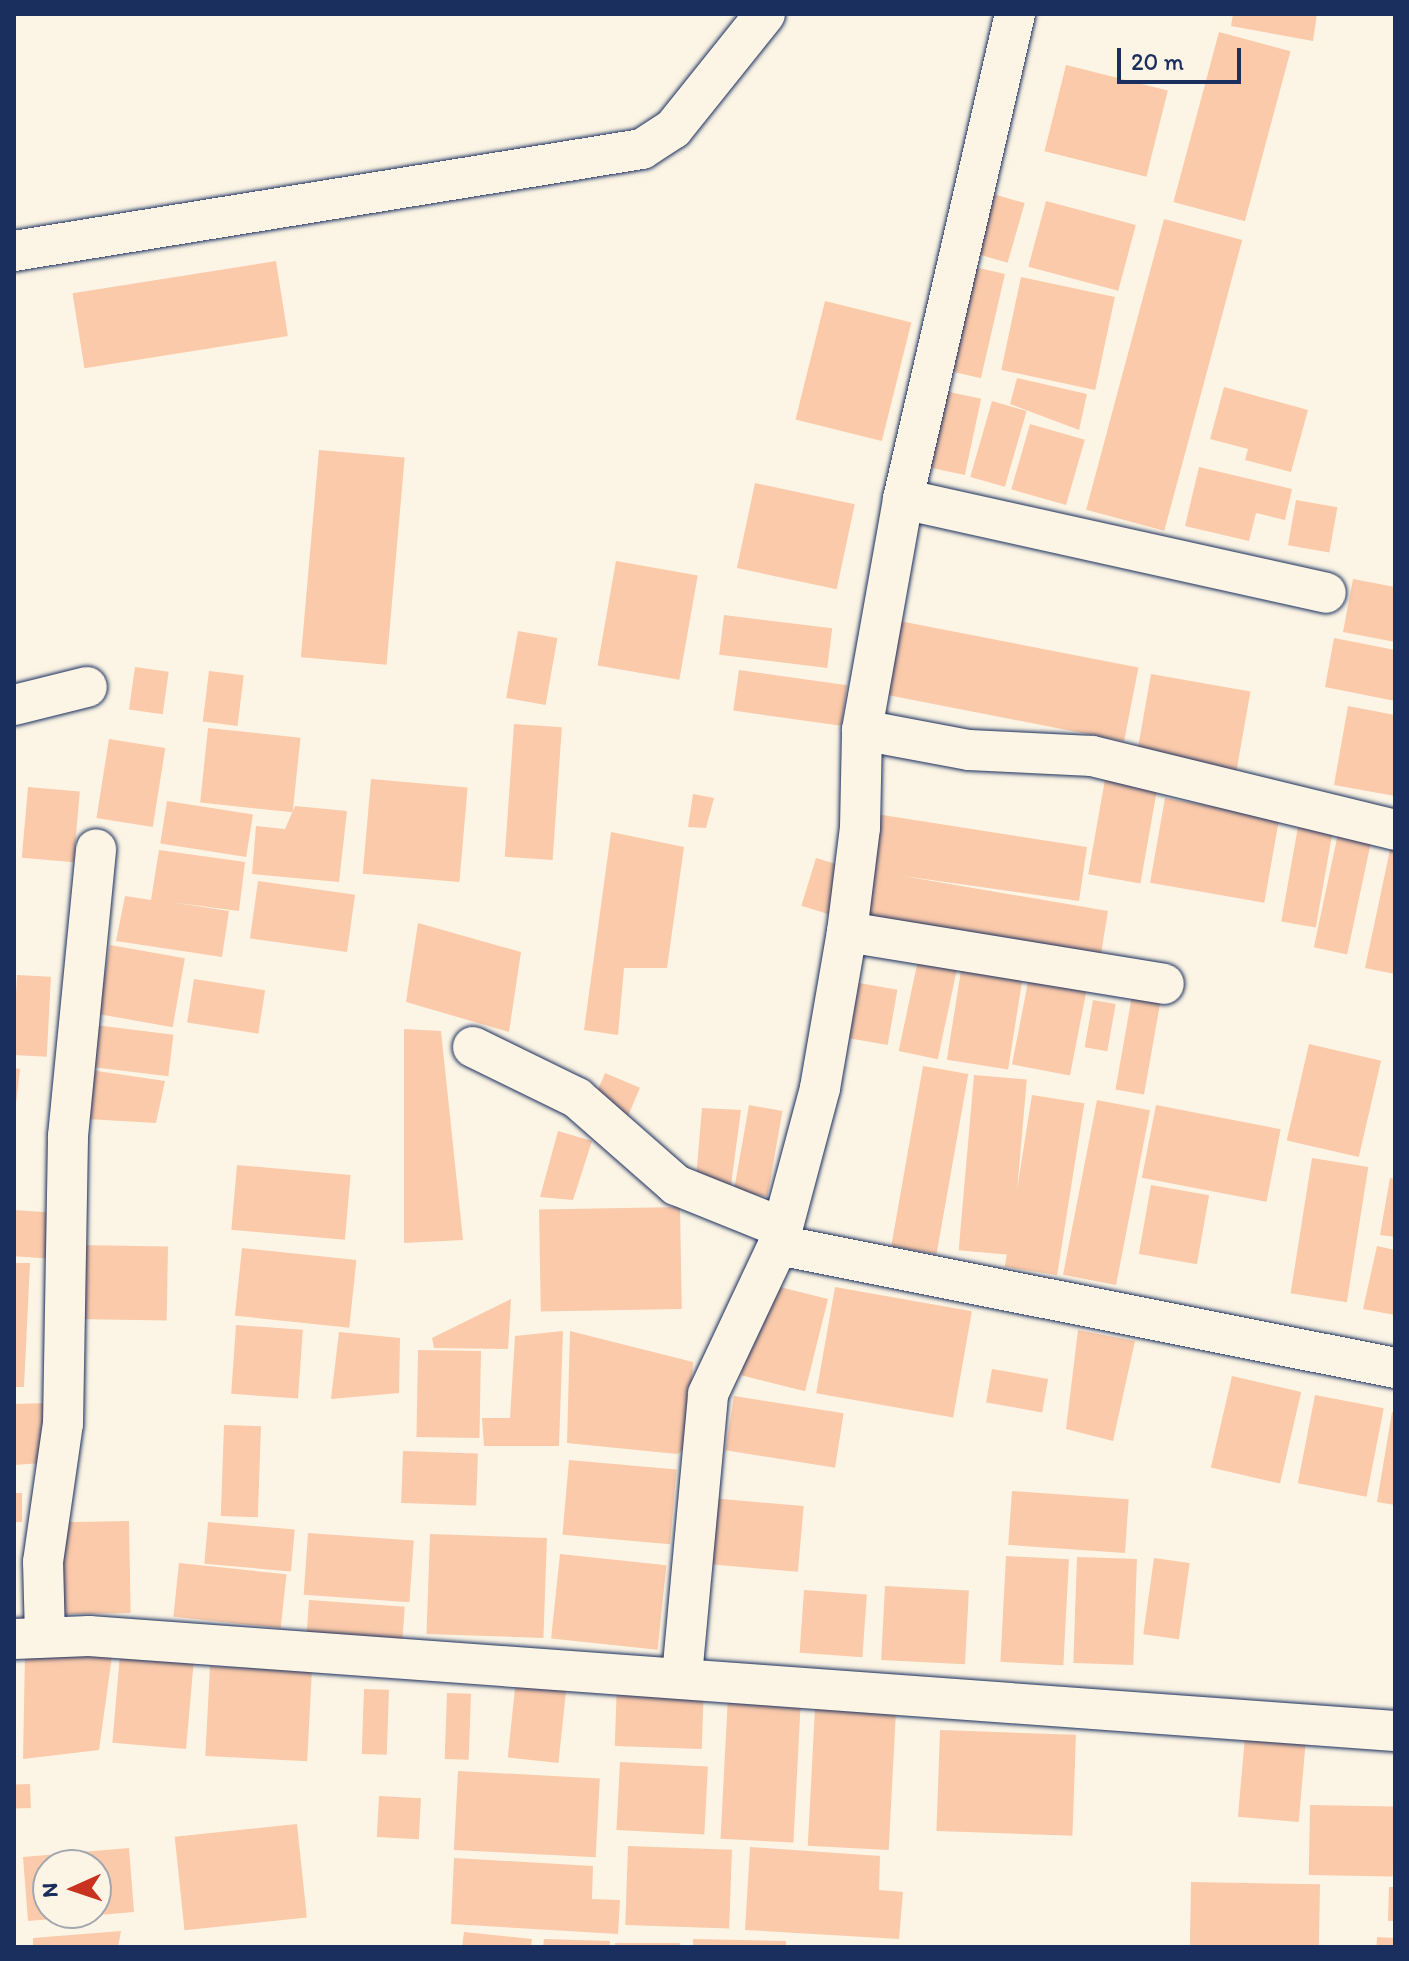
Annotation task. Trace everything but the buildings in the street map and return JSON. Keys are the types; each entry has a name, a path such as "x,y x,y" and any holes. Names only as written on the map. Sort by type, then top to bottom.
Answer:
{"street":[{"path":"14,251 642,149 673,129 765,14"},
{"path":"682,1676 708,1394 781,1237 820,1088 847,932 860,828 862,730 903,499 1015,14"},
{"path":"903,499 1326,593"},
{"path":"14,705 87,687"},
{"path":"862,730 969,750 1092,756 1395,830"},
{"path":"96,849 68,1136 63,1424 30,1638 682,1676 1395,1731"},
{"path":"847,932 1164,984"},
{"path":"473,1047 577,1098 676,1185 781,1237 1395,1368"}]}
